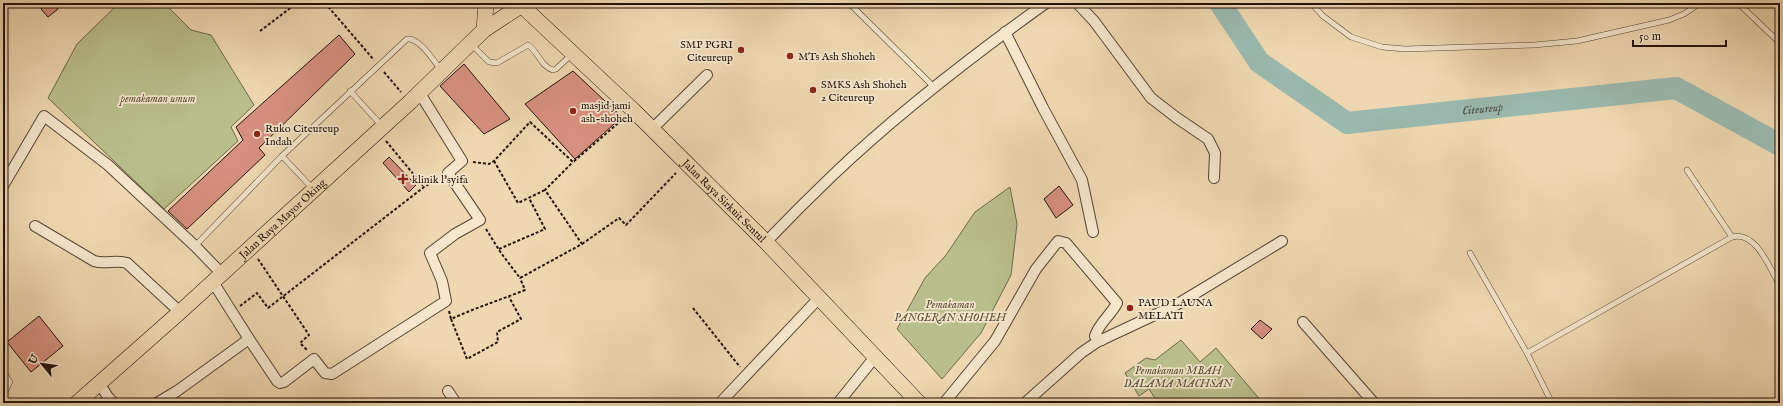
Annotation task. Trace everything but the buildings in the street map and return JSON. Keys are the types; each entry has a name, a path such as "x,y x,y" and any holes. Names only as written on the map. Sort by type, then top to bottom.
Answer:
{"main road":[{"path":"484,30 486,3"},
{"name":"Jalan Raya Mayor Oking","path":"77,403 218,278 415,97 484,30 522,4"},
{"name":"Jalan Raya Sirkuit Sentul","path":"522,4 633,110 766,242 919,403"}],"street":[{"path":"766,242 833,175 891,123 934,87 1005,32 1046,3"},
{"path":"1077,3 1094,21 1151,98 1208,139 1215,153 1214,178"},
{"path":"1005,32 1043,108 1082,180 1093,232"},
{"path":"652,129 707,75"},
{"path":"3,186 44,116 108,165 195,246 218,278 232,311 249,340 277,381 280,383 284,382 314,358 325,373 332,374 446,301 442,281 430,253 455,234 480,220 448,173 462,161 415,97"},
{"path":"35,226 94,261 104,263 118,261 127,263 180,312"},
{"path":"944,403 995,341 1036,269 1058,241 1066,243 1117,303 1114,309 1097,329 1095,336 1102,340"},
{"path":"1025,403 1081,353 1102,340 1176,305 1282,241"},
{"path":"720,403 819,298"},
{"path":"1303,322 1374,403"},
{"path":"157,403 183,387 249,340"},
{"path":"838,403 875,357"},
{"path":"100,384 108,397 114,403"},
{"path":"448,391 456,403"}],"lane":[{"path":"849,3 934,87"},
{"path":"1311,3 1322,16 1351,37 1382,47 1405,49 1534,45 1577,41 1669,20 1684,14 1700,3"},
{"path":"1738,3 1780,43"},
{"path":"195,246 282,156 407,39 411,39 420,45 442,71"},
{"path":"470,43 489,62 493,63 497,63 528,45 548,68 552,70 556,69 573,53"},
{"path":"350,91 380,129"},
{"path":"282,156 313,190"},
{"path":"1687,170 1732,237"},
{"path":"1527,353 1732,237 1739,235 1751,240 1757,247 1780,286"},
{"path":"1470,253 1527,353 1552,403"},
{"path":"3,371 10,382 3,396"}],"path":[{"path":"260,31 297,3"},
{"path":"325,3 378,65 415,97"},
{"path":"494,161 518,203 545,190 573,162 633,110"},
{"path":"462,161 489,164 494,161 530,122 573,162"},
{"path":"380,129 424,187"},
{"path":"520,278 582,244 619,218 626,225 685,163"},
{"path":"232,311 257,293 268,308 424,187 448,173"},
{"path":"545,190 582,244"},
{"path":"498,250 545,229 529,198"},
{"path":"451,320 474,308 525,290 520,278 498,250 480,220"},
{"path":"250,248 309,335 300,343 314,358"},
{"path":"446,301 451,320 467,359 498,342 497,332 521,319 509,296"},
{"path":"693,308 747,375"}],"green space":[{"name":"pemakaman umum","path":"119,3 164,3 191,30 211,35 254,105 231,127 238,141 164,209 48,98 77,44"},
{"name":"Pemakaman PANGERAN SHOHEH","path":"1010,187 1017,224 1011,275 981,333 942,379 897,329 925,278 946,255 975,212"},
{"name":"Pemakaman MBAH DALAMA MACHSAN","path":"1181,340 1200,362 1216,348 1263,403 1158,403 1149,389 1139,396 1125,373 1146,358 1155,360"}],"waterway":[{"name":"Citeureup","path":"1220,3 1259,62 1347,123 1676,88 1780,145"}],"place":[{"name":"SMP PGRI Citeureup","path":"741,50"},
{"name":"MTs Ash Shoheh","path":"790,56"},
{"name":"SMKS Ash Shoheh 2 Citeureup","path":"813,90"},
{"name":"masjid jami ash-shoheh","path":"573,111"},
{"name":"Ruko Citeureup Indah","path":"257,134"},
{"name":"klinik l'syifa","path":"403,179"},
{"name":"PAUD LAUNA MELATI","path":"1130,308"}]}
